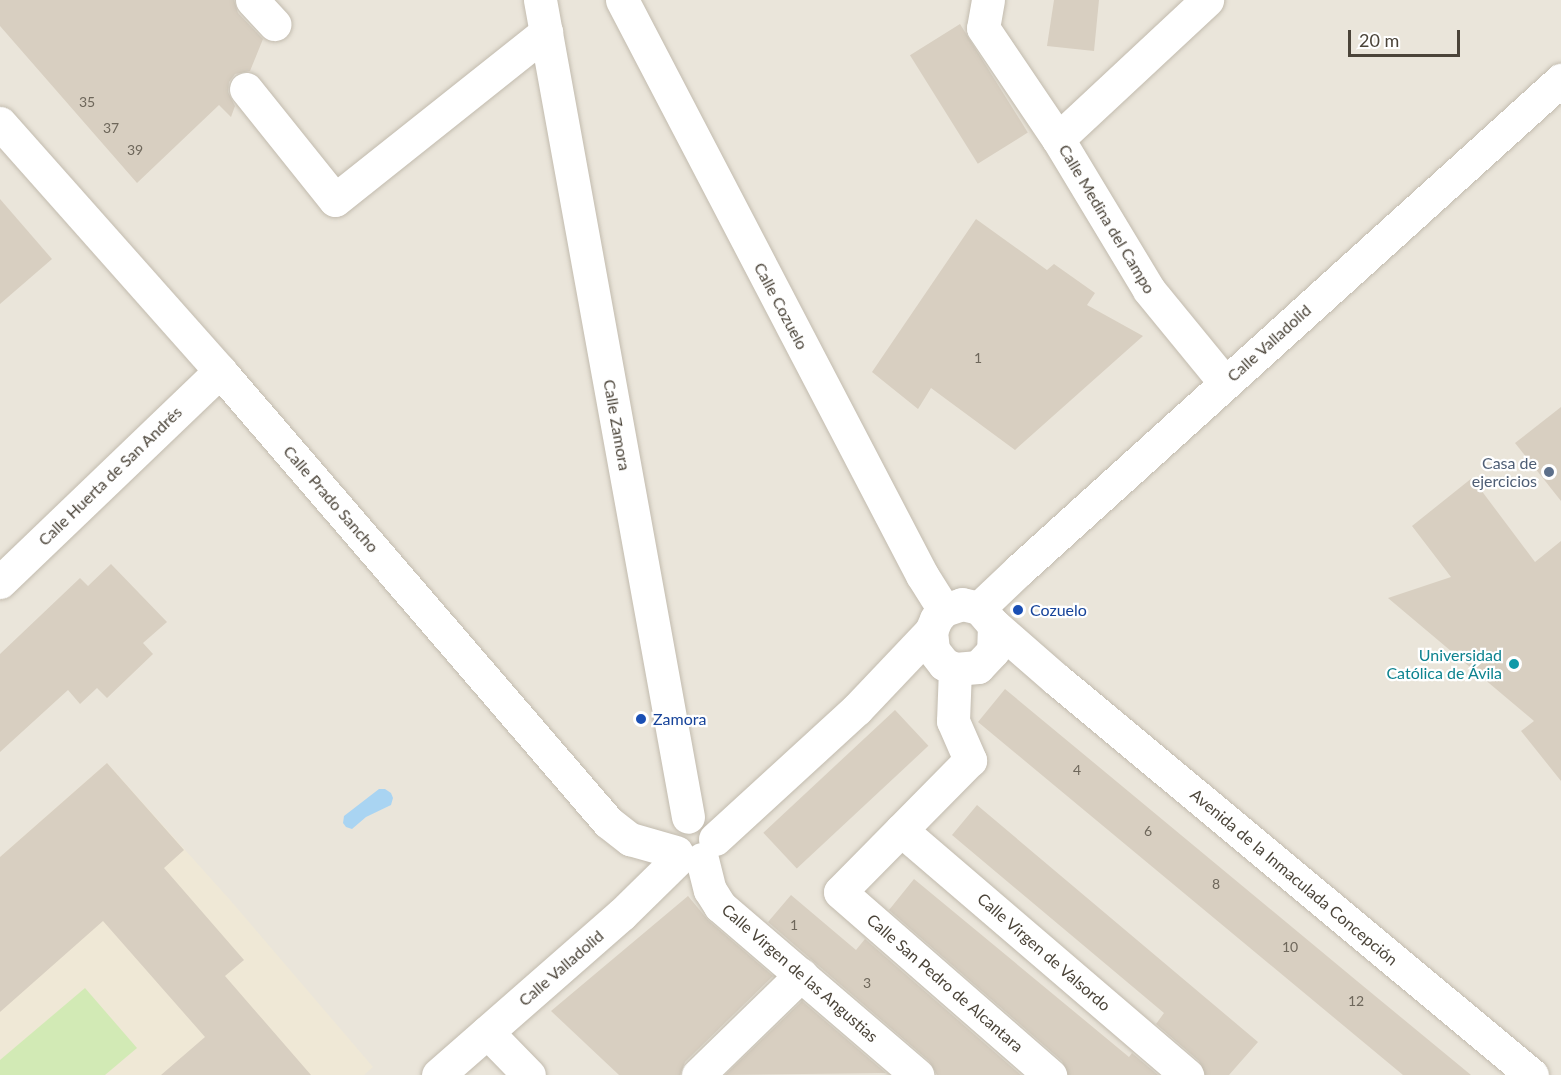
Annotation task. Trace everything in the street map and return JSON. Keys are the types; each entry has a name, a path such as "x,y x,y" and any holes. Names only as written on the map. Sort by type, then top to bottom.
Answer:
{"street":[{"path":"252,0 274,24"},
{"name":"Calle Zamora","path":"540,0 695,842"},
{"name":"Calle Cozuelo","path":"622,0 922,575 938,621"},
{"name":"Calle Medina del Campo","path":"988,0 983,28 1058,139 1149,290 1225,383"},
{"name":"Calle Medina del Campo","path":"1058,139 1207,0"},
{"path":"246,89 335,200 546,32"},
{"name":"Calle Valladolid","path":"989,628 1225,383 1561,80"},
{"name":"Calle Prado Sancho","path":"0,123 220,370 608,822 630,839 695,842"},
{"name":"Calle Huerta de San Andrés","path":"0,582 220,370"},
{"path":"962,604 989,628 978,667 950,666 933,650 938,621 962,604"},
{"name":"Calle Valladolid","path":"438,1075 622,914 695,842 753,801 857,709 938,621"},
{"name":"Avenida de la Inmaculada Concepción","path":"989,628 1056,679 1532,1075"},
{"path":"901,830 969,760 953,721 950,666"},
{"name":"Calle Valladolid","path":"857,709 950,666"},
{"name":"Calle San Pedro de Alcantara","path":"901,830 840,892 1050,1075"},
{"name":"Calle Virgen de Valsordo","path":"901,830 1186,1075"},
{"name":"Calle Virgen de las Angustias","path":"695,842 710,890 720,906 917,1075"},
{"path":"698,1075 801,975"},
{"path":"487,1032 529,1075"}],"shaded area":[{"path":"0,0 1561,0 1561,1075 0,1075"},
{"path":"107,763 230,900 373,1067 364,1075 0,1075 0,857"}],"green space":[{"path":"85,988 137,1048 105,1075 0,1075 0,1060"}],"water":[{"path":"379,789 385,789 391,793 393,798 391,805 366,817 352,829 346,827 343,823 344,816"}],"building":[{"path":"0,0 234,0 238,13 263,39 250,71 235,74 229,82 228,92 235,106 231,117 219,105 137,183 0,26"},
{"path":"1054,0 1099,0 1094,51 1047,46"},
{"path":"960,24 1028,133 978,164 910,55"},
{"path":"0,199 52,259 0,304"},
{"path":"976,219 1047,270 1054,264 1095,293 1087,305 1143,336 1015,450 931,388 918,409 872,372"},
{"name":"Casa de ejercicios","path":"1561,407 1561,501 1515,443"},
{"name":"Universidad Católica de Ávila","path":"1472,478 1535,562 1561,541 1561,781 1521,731 1534,721 1388,598 1451,577 1412,526"},
{"path":"111,564 167,622 143,643 153,654 107,698 97,688 80,704 68,690 0,752 0,654 80,578 88,586"},
{"path":"1005,689 1471,1075 1403,1075 978,722"},
{"path":"895,710 928,746 797,869 763,833"},
{"path":"107,763 184,850 164,868 244,960 225,976 311,1075 161,1075 205,1037 103,921 0,1012 0,857"},
{"path":"977,805 1258,1042 1229,1075 1205,1075 1199,1061 1156,1024 1164,1013 952,835"},
{"path":"914,879 1129,1057 1132,1053 1158,1075 1068,1075 1062,1061 889,910"},
{"path":"791,895 856,950 865,939 1021,1075 937,1075 929,1061 768,922"},
{"path":"688,896 708,920 773,976 685,1062 680,1075 619,1075 551,1011"},
{"path":"802,1001 886,1073 725,1075"}],"place":[{"name":"Casa de ejercicios","path":"1549,472"},
{"name":"Cozuelo","path":"1018,610"},
{"name":"Universidad Católica de Ávila","path":"1514,664"},
{"name":"Zamora","path":"641,719"}]}
